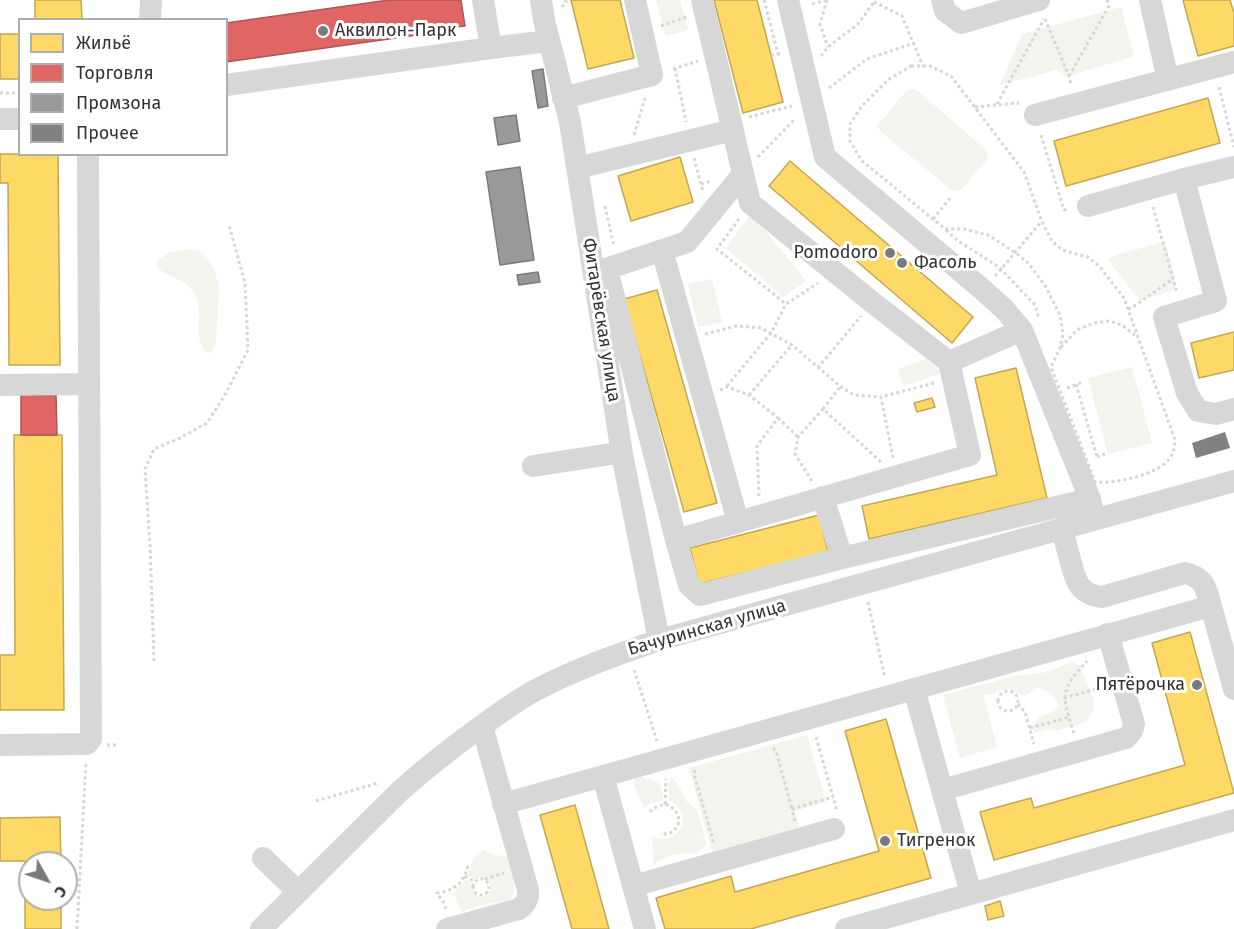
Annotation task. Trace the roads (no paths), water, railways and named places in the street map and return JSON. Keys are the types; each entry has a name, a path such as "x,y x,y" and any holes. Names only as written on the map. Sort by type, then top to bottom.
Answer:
{"street":[{"path":"150,18 151,0"},
{"path":"483,0 491,48"},
{"name":"Фитарёвская улица","path":"542,0 544,20 570,122 622,454 658,640"},
{"path":"563,98 650,82 643,33 635,0"},
{"path":"594,273 610,281 676,540 689,585 700,595 842,558 1092,509 1022,330 983,290 825,158 788,0"},
{"path":"942,0 945,11 961,23 1039,0"},
{"path":"1150,0 1168,80"},
{"path":"676,540 970,455 951,370 872,302 750,203 703,5"},
{"path":"228,85 549,41"},
{"path":"1035,115 1224,65"},
{"path":"0,119 18,119"},
{"path":"577,168 637,154 732,126"},
{"path":"0,745 87,744 91,739 88,156"},
{"path":"1088,206 1234,167"},
{"path":"594,273 687,242 743,174"},
{"path":"1184,179 1216,301 1164,317 1187,393 1198,411 1216,414 1234,409"},
{"path":"662,250 738,522"},
{"path":"951,370 1022,330"},
{"path":"0,385 89,384"},
{"path":"533,466 622,454"},
{"name":"Бачуринская улица","path":"267,927 298,892 400,791 482,726 527,695 563,676 658,640 1062,528 1092,509 1234,481"},
{"path":"823,497 842,558"},
{"path":"1062,528 1077,582 1092,594 1102,597 1185,573 1192,574 1201,581 1205,585 1234,689"},
{"path":"503,804 1211,606"},
{"path":"942,790 1126,738 1132,732 1134,724 1108,634"},
{"path":"914,689 971,894"},
{"path":"448,929 519,909 526,901 528,890 482,726"},
{"path":"603,776 645,929"},
{"path":"846,929 1234,820"},
{"path":"633,886 834,829"},
{"path":"262,858 298,892"}],"place":[{"name":"Аквилон-Парк","path":"323,31"},
{"name":"Pomodoro","path":"890,253"},
{"name":"Фасоль","path":"902,263"},
{"name":"Пятёрочка","path":"1197,685"},
{"name":"Тигренок","path":"885,841"}]}
